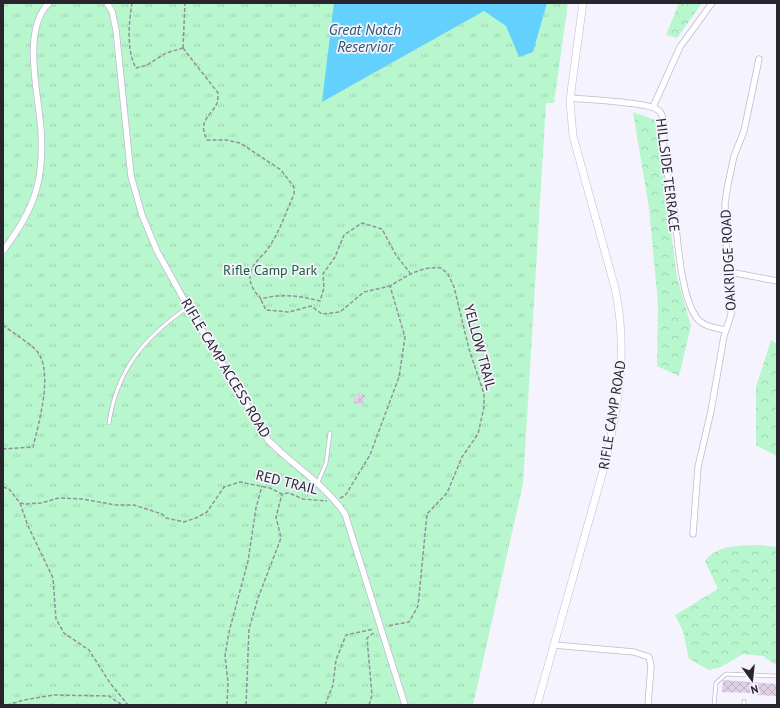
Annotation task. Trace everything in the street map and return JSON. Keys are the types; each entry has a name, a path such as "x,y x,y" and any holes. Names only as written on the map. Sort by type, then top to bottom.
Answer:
{"street":[{"path":"3,251 20,227 30,208 38,187 42,152 41,129 34,74 34,47 40,17 49,3"},
{"name":"RIFLE CAMP ACCESS ROAD","path":"106,3 112,11 115,24 131,176 140,208 157,252 188,307 268,440 285,457 318,482 336,501 345,514 404,705"},
{"name":"RIFLE CAMP ROAD","path":"537,705 605,464 613,428 622,354 619,309 573,136 571,98 582,3"},
{"path":"652,107 680,48 712,3"},
{"name":"OAKRIDGE ROAD","path":"693,534 698,467 732,305 730,272 726,244 725,203 734,156 744,131 759,59"},
{"name":"HILLSIDE TERRACE","path":"571,98 657,108 663,117 664,150 667,178 674,211 676,241 690,303 697,318 702,323 726,330"},
{"path":"730,272 777,281"},
{"path":"554,645 643,654 649,656 651,661 651,672 648,705"}],"lane":[{"path":"109,423 116,390 135,355 164,323 188,307"},
{"path":"318,482 326,463 330,433"},
{"path":"714,705 716,683 726,674 777,676"}],"path":[{"path":"132,3 130,16 131,59 136,68 147,65 166,53 183,48"},
{"path":"185,3 183,48 218,93 217,103 206,117 203,132 207,140 226,140 240,143 281,170 294,187 294,194 276,235 269,248 255,263 250,275 252,288 261,299 266,310 289,312 311,306 322,314 340,312 364,292 390,286 410,273 396,255 382,229 362,223 344,235 336,257 323,274 324,288 320,301 298,296 275,295 261,299"},
{"name":"YELLOW TRAIL","path":"325,705 333,685 336,660 346,635 409,622 418,606 427,514 447,493 462,457 478,434 484,408 484,394 469,350 454,287 448,274 441,268 432,267 410,273"},
{"name":"RED TRAIL","path":"20,502 34,504 59,498 72,498 116,505 134,505 162,514 166,518 184,522 196,518 206,512 211,507 215,497 224,487 240,482 262,486 282,494 288,493 303,499 336,501 345,496 370,455 399,377 405,337 390,286"},
{"path":"3,325 35,350 43,361 44,387 42,405 33,447 3,449"},
{"path":"3,486 9,489 20,502 28,526 53,578 56,619 64,634 89,650 110,683 128,705"},
{"path":"227,705 228,682 225,656 228,638 248,561 256,508 262,486"},
{"path":"246,705 249,629 258,598 281,538 276,517 282,494"},
{"path":"369,705 372,695 367,638 380,628"},
{"path":"7,705 24,700 54,695 108,696 122,705"}],"green space":[{"name":"Rifle Camp Park","path":"3,3 568,3 554,103 546,103 523,484 473,705 3,705"},
{"path":"679,3 702,3 677,38 666,35"},
{"path":"633,112 656,120 677,277 691,326 679,376 657,366 658,304 649,208"},
{"path":"771,340 777,344 777,456 756,445 756,387"},
{"path":"759,545 777,547 777,666 763,656 743,654 721,667 709,670 689,659 683,631 675,615 718,589 705,561 710,555 716,551 729,547"}],"water":[{"name":"Great Notch Reservior","path":"334,3 547,3 533,52 519,57 506,26 484,11 322,102"}],"building":[{"path":"358,393 365,395 363,405 353,403 354,398 358,398"},
{"path":"723,680 777,684 777,696 757,695 757,693 722,692"}]}
